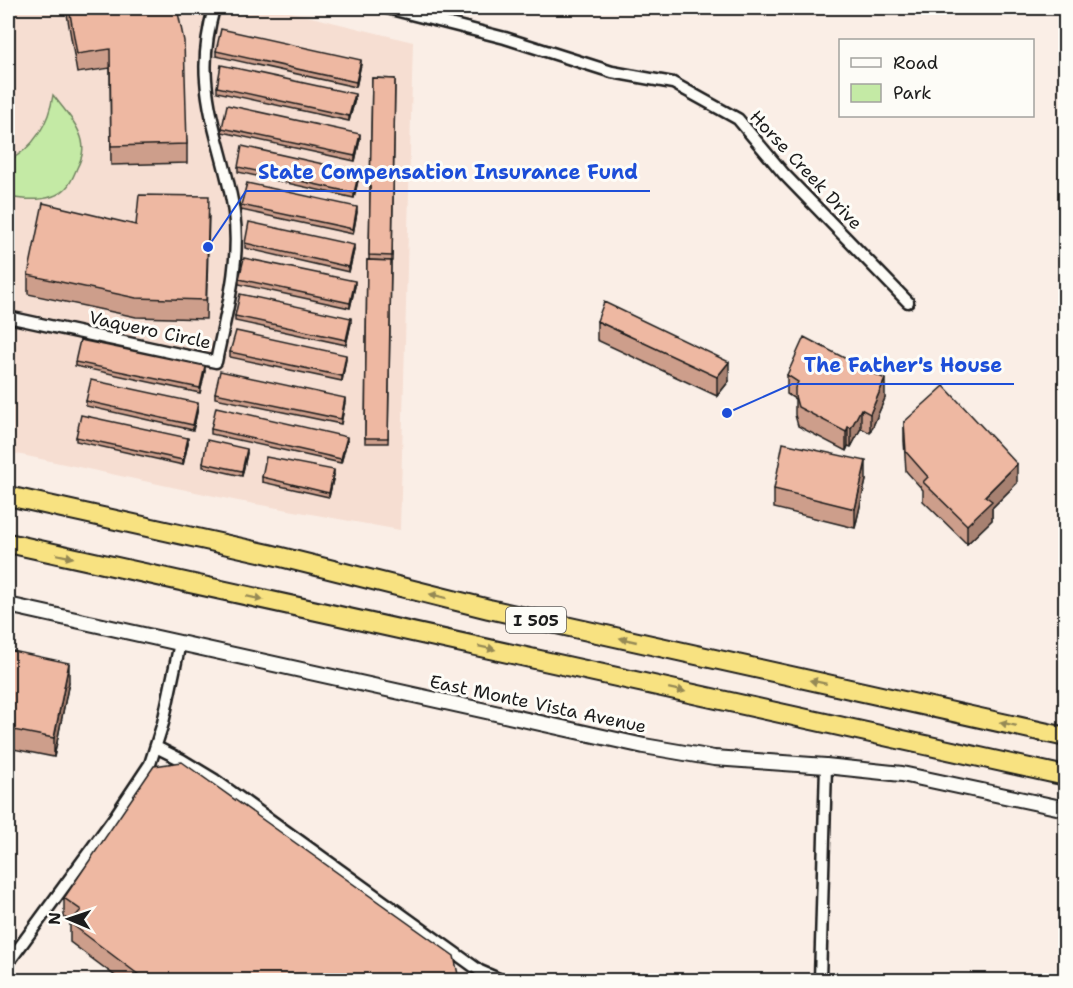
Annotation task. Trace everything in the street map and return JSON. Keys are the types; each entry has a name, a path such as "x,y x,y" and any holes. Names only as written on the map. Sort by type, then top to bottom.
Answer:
{"highway":[{"name":"I 505","path":"8,496 269,554 512,614 1065,737"},
{"name":"I 505","path":"8,543 1065,776"}],"street":[{"name":"Vaquero Circle","path":"8,317 216,362 231,290 236,252 234,215 228,177 213,118 206,78 210,22 214,8"},
{"name":"Horse Creek Drive","path":"387,8 505,38 612,72 673,83 738,119 784,174 908,302"},
{"name":"East Monte Vista Avenue","path":"8,605 644,746 714,758 902,774 1065,810"},
{"path":"8,963 114,818 150,764 164,723 180,643"},
{"path":"156,747 215,780 480,971 501,981"},
{"path":"820,981 826,766"}],"shaded area":[{"path":"8,8 275,8 413,42 400,530 233,500 8,452"}],"green space":[{"path":"53,95 79,131 83,149 79,164 68,186 60,193 46,198 8,197 8,161 17,156 39,134 48,115"}],"building":[{"path":"69,8 177,8 184,41 187,144 111,146 110,49 77,54"},
{"path":"221,29 361,60 356,82 216,51"},
{"path":"221,65 355,94 349,116 217,87"},
{"path":"372,78 395,79 392,256 369,255"},
{"path":"227,105 360,134 355,156 222,128"},
{"path":"242,146 359,172 354,193 238,167"},
{"path":"247,183 357,207 353,229 241,205"},
{"path":"139,195 209,196 206,300 136,298 28,275 43,203 136,225"},
{"path":"249,222 354,245 349,267 245,243"},
{"path":"244,258 355,281 350,303 239,279"},
{"path":"367,260 391,261 388,438 365,438"},
{"path":"240,294 351,318 346,340 235,316"},
{"path":"604,302 729,362 717,377 597,321"},
{"path":"236,331 346,355 342,376 230,352"},
{"path":"804,337 885,379 870,414 861,409 851,428 848,427 846,432 798,407 795,388 798,382 787,375"},
{"path":"80,340 205,366 200,388 75,362"},
{"path":"220,371 345,398 341,419 215,393"},
{"path":"91,380 198,403 193,425 86,401"},
{"path":"944,386 1017,464 985,496 992,501 967,525 923,482 928,477 906,452 904,422"},
{"path":"216,407 347,437 341,459 211,429"},
{"path":"81,415 188,438 183,460 76,437"},
{"path":"207,440 247,449 242,471 203,463"},
{"path":"783,443 866,461 855,509 774,489"},
{"path":"266,457 334,470 329,493 262,477"},
{"path":"8,650 69,663 54,738 8,729"},
{"path":"182,762 454,956 458,981 147,981 70,923 81,910 64,898 154,766"}],"place":[{"name":"State Compensation Insurance Fund","path":"208,247"},
{"name":"The Father's House","path":"727,413"}]}
